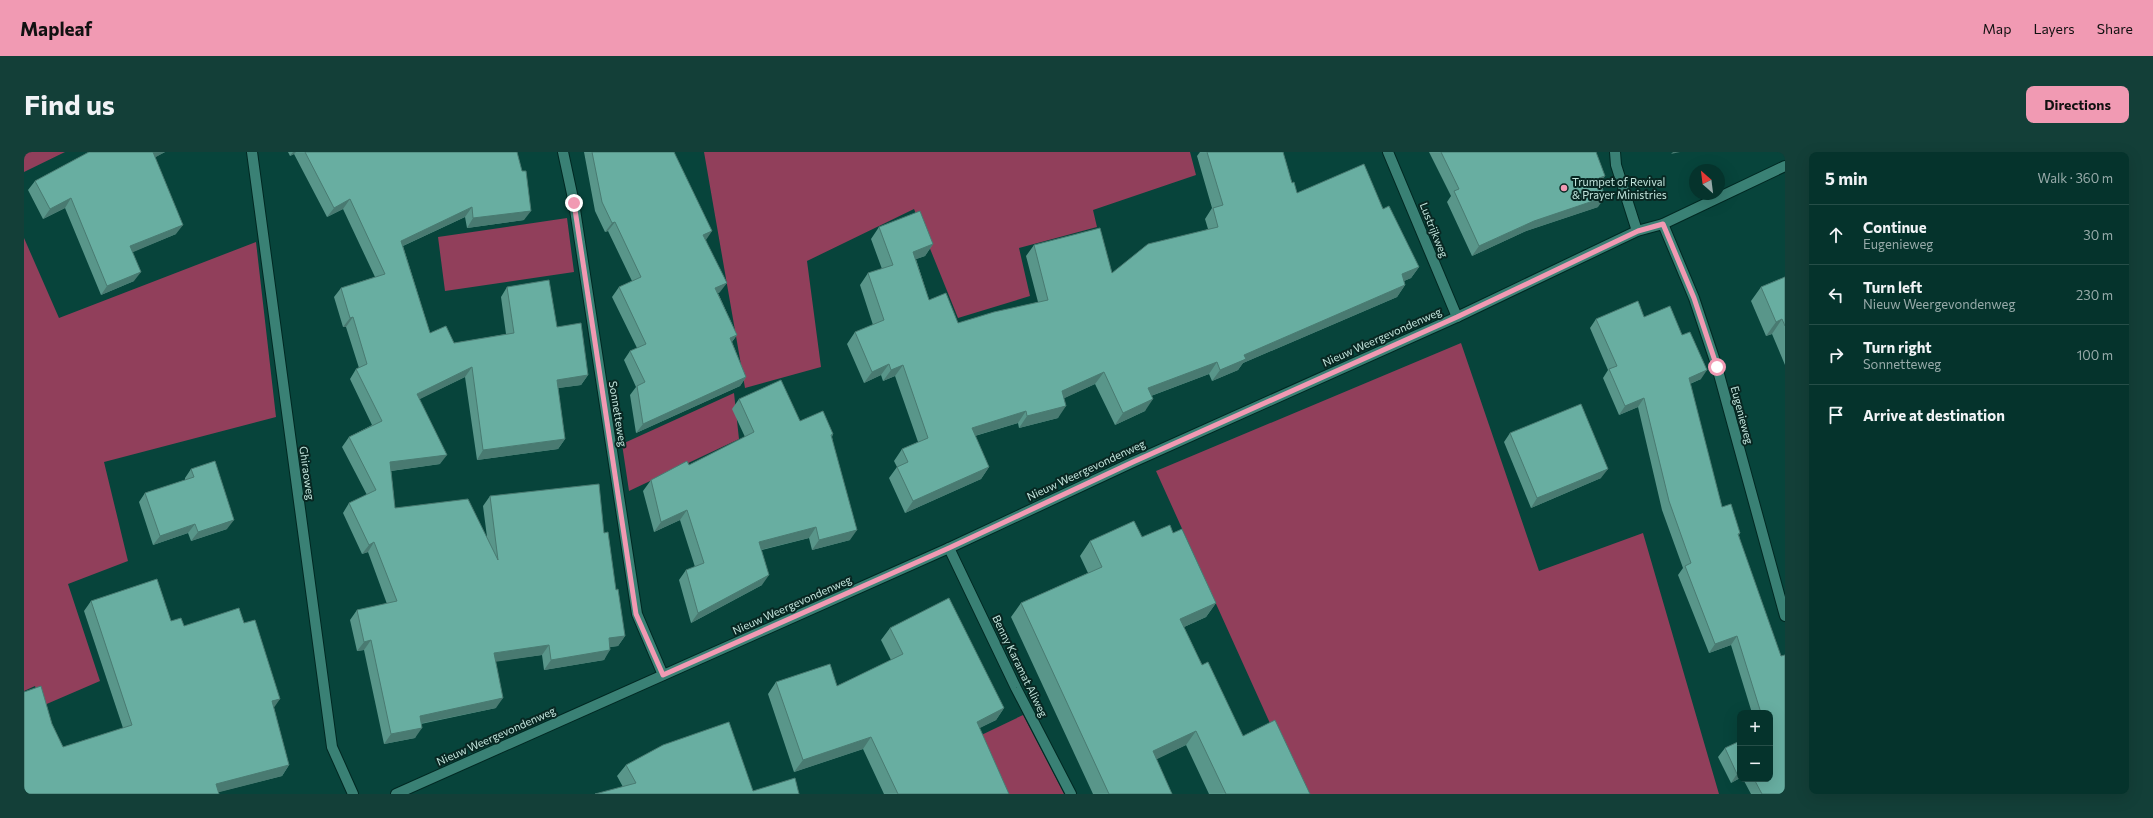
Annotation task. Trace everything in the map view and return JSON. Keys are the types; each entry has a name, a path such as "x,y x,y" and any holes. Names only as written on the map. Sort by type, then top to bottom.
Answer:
{"street":[{"name":"Ghiraoweg","path":"252,152 332,748 353,794"},
{"name":"Sonnetteweg","path":"563,152 574,203 636,614 663,675"},
{"name":"Lustrijkweg","path":"1388,152 1457,317"},
{"path":"1615,152 1616,165 1638,231"},
{"name":"Nieuw Weergevondenweg","path":"396,794 949,548 1133,462 1457,317 1638,231 1663,224 1785,166"},
{"name":"Eugenieweg","path":"1663,224 1694,298 1717,367 1785,616"},
{"name":"Benny Karamat Aliweg","path":"949,548 1016,688 1071,794"}],"shaded area":[{"path":"24,152 65,152 24,172"},
{"path":"704,152 1190,152 1196,175 1093,210 1097,227 1019,248 1030,296 958,318 914,209 807,261 821,367 745,388"},
{"path":"567,218 574,272 445,291 438,237"},
{"path":"24,238 59,318 256,242 276,417 104,462 128,561 68,584 100,681 42,706 35,686 24,691"},
{"path":"1461,343 1539,571 1643,533 1719,794 1302,794 1156,471"},
{"path":"734,393 739,439 629,491 622,444"},
{"path":"1023,715 1064,794 999,794 973,739"}],"building":[{"path":"89,152 153,152 183,225 130,246 141,272 107,286 71,198 50,209 35,181"},
{"path":"305,152 517,152 522,171 526,171 531,211 473,218 472,207 401,241 430,333 446,326 454,343 514,333 507,287 549,280 557,327 581,323 588,375 557,380 565,439 483,450 472,367 417,394 447,455 390,462 395,508 468,499 498,560 490,496 599,484 604,533 608,532 616,590 618,589 625,636 609,638 610,650 551,660 549,645 494,653 503,698 420,716 422,728 391,734 371,640 364,642 357,610 397,601 374,542 369,545 349,503 376,490 349,437 382,421 356,369 367,364 353,317 350,318 341,288 385,274 350,199 334,208"},
{"path":"592,152 674,152 712,231 703,235 727,283 715,288 737,335 730,338 746,377 643,424 637,386 645,382 630,351 646,344 619,287 641,277 615,222 612,223 602,202"},
{"path":"1207,152 1283,152 1292,183 1294,182 1297,193 1364,164 1383,209 1389,206 1419,267 1402,274 1405,285 1244,355 1246,359 1220,370 1217,362 1148,388 1153,399 1123,413 1104,372 1062,391 1066,406 1027,416 1026,411 972,428 989,467 913,501 897,467 908,462 902,449 928,438 903,365 891,370 889,364 872,372 855,332 884,320 868,273 893,265 879,227 920,211 933,244 913,252 929,300 946,293 958,323 994,312 1048,300 1034,245 1100,228 1112,273 1148,244 1218,227 1213,208 1223,205"},
{"path":"1441,152 1596,152 1605,176 1599,178 1605,197 1534,221 1479,246 1454,191 1459,189"},
{"path":"1785,277 1785,326 1782,319 1776,322 1761,287"},
{"path":"1638,301 1644,317 1670,306 1682,335 1690,332 1707,370 1689,378 1722,507 1731,504 1740,533 1738,534 1781,656 1785,655 1785,794 1762,794 1756,782 1773,782 1773,710 1760,710 1737,636 1715,644 1685,566 1691,563 1669,501 1644,398 1625,406 1609,369 1617,366 1596,319"},
{"path":"781,380 800,421 823,411 833,434 831,435 857,530 819,540 816,527 759,542 769,575 698,613 686,570 704,563 687,510 661,522 651,480 687,461 689,465 754,432 739,399"},
{"path":"1581,404 1608,469 1537,498 1510,433"},
{"path":"215,461 234,520 198,532 195,524 160,536 145,493 194,477 191,469"},
{"path":"1134,521 1142,537 1170,525 1173,533 1182,529 1216,603 1180,619 1202,665 1208,662 1243,736 1275,720 1310,794 1226,794 1196,731 1153,751 1172,794 1109,794 1021,603 1102,567 1090,541"},
{"path":"157,579 171,621 181,618 184,626 239,608 244,623 255,620 280,699 272,701 289,765 216,784 219,794 24,794 24,692 41,686 52,724 63,747 132,725 91,601"},
{"path":"949,598 1004,708 977,722 1009,794 898,794 871,737 803,760 776,682 830,664 837,686 903,654 890,628"},
{"path":"729,722 753,791 795,778 799,794 595,794 636,783 626,765 663,745"},
{"path":"1737,742 1737,774 1725,748"}],"place":[{"name":"Trumpet of Revival & Prayer Ministries","path":"1564,188"}],"route":[{"path":"574,203 636,614 663,675 949,548 1133,462 1457,317 1638,231 1663,224 1694,298 1717,367"}]}
